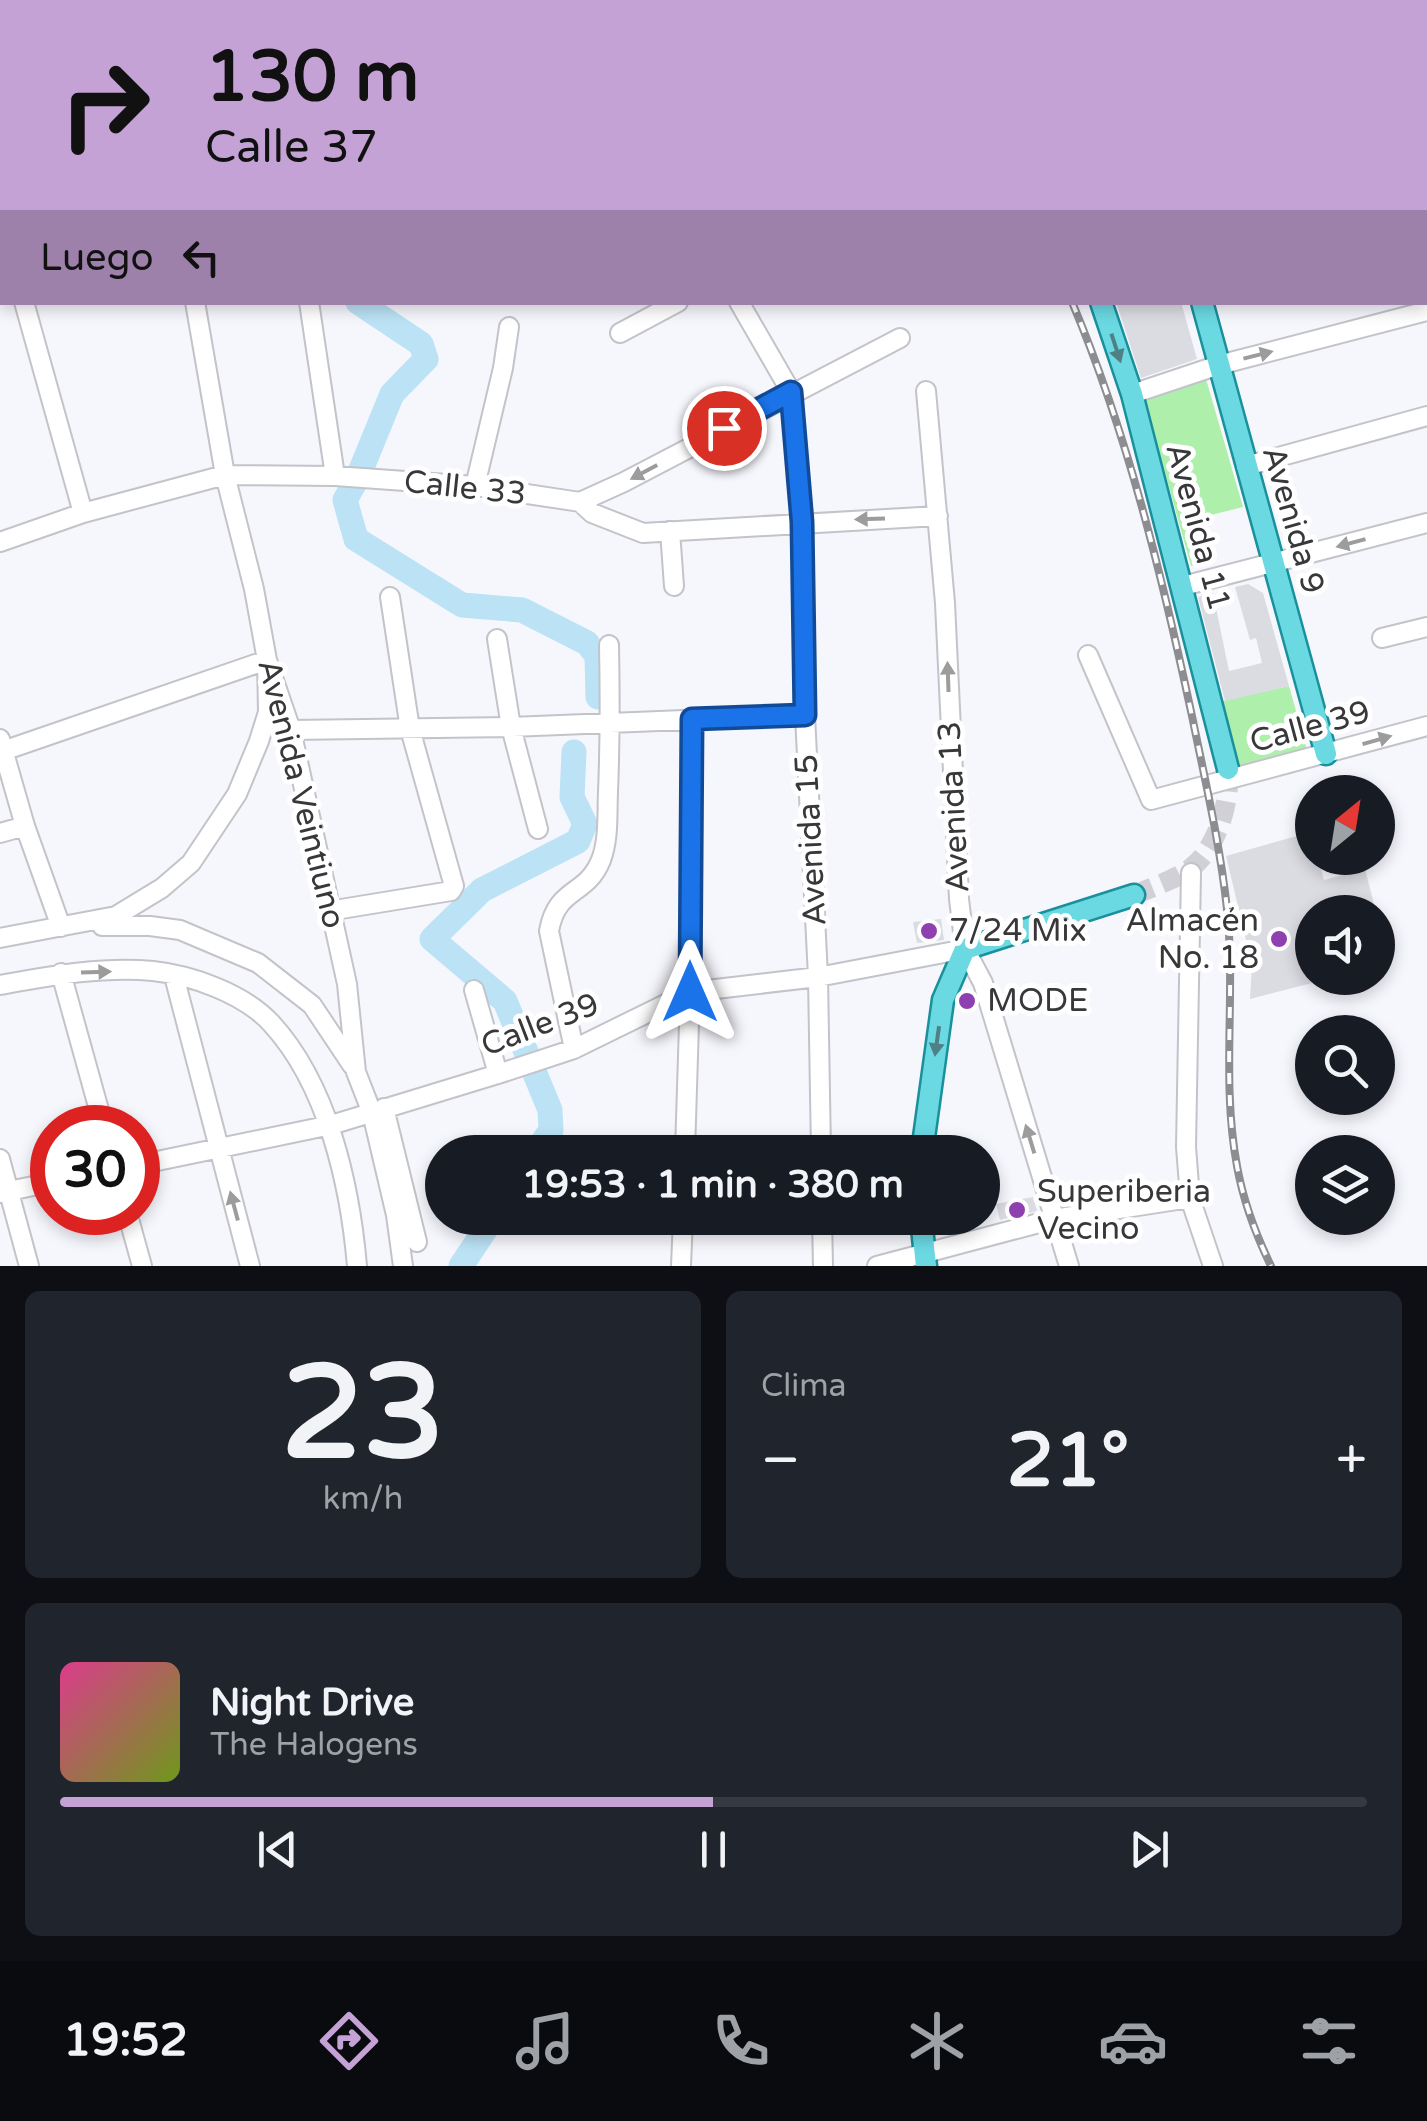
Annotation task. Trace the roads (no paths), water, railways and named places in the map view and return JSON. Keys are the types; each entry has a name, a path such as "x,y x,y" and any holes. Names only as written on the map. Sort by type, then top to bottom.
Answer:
{"main road":[{"name":"Avenida 11","path":"1102,305 1132,394 1228,768"},
{"name":"Avenida 9","path":"1203,305 1326,754"},
{"name":"Calle 39","path":"965,949 1134,895"},
{"path":"924,1135 943,1000 965,949"},
{"path":"923,1235 925,1261"}],"street":[{"path":"25,305 83,513"},
{"name":"Avenida Veintiuno","path":"196,305 224,475 254,588 268,660 290,730 347,984 356,1072 378,1111"},
{"path":"309,305 335,476"},
{"path":"620,333 672,305"},
{"name":"Avenida 15","path":"740,305 791,392 802,522 821,1135"},
{"path":"1132,394 1219,365 1424,314"},
{"path":"475,486 509,326"},
{"path":"900,338 580,502 592,514 628,530 670,532 938,516"},
{"name":"Avenida 13","path":"926,391 938,516 965,949 983,983 1068,1266"},
{"path":"1246,466 1427,416"},
{"name":"Calle 33","path":"0,542 83,513 224,475 335,476 475,486 580,502"},
{"path":"1182,586 1427,522"},
{"path":"670,532 674,586"},
{"path":"330,911 454,888 410,729 390,598"},
{"path":"1382,638 1427,627"},
{"path":"497,639 510,727 538,829"},
{"path":"574,1049 549,931 552,913 564,896 590,882 606,847 611,722 609,645"},
{"name":"Calle 39","path":"1088,655 1150,800 1427,726"},
{"path":"0,938 61,927 116,916 162,888 191,863 237,794 259,741 268,712 268,660 1,747 61,927"},
{"path":"290,730 510,727 805,715"},
{"path":"686,1135 692,719"},
{"path":"0,832 25,826"},
{"path":"1191,873 1186,1130 1190,1198 1212,1266"},
{"path":"61,927 150,926 180,930 258,964 312,1005 356,1072"},
{"name":"Calle 39","path":"160,1159 331,1125 498,1074 574,1049 690,992 818,977 965,949"},
{"path":"0,986 61,974 154,972 230,994 271,1023 331,1125 342,1169 356,1266"},
{"path":"61,974 98,1105"},
{"path":"174,976 250,1266"},
{"path":"474,990 498,1074"},
{"path":"378,1111 418,1242"},
{"path":"378,1111 403,1266"},
{"path":"0,1158 5,1192 29,1266"},
{"path":"5,1192 30,1187"},
{"path":"877,1266 925,1261 1054,1219 1190,1198"},
{"path":"133,1235 142,1266"},
{"path":"681,1266 682,1235"},
{"path":"822,1235 823,1266"}],"waterway":[{"path":"362,305 421,344 426,359 392,394 345,500 356,539 462,605 522,610 587,643 597,656 598,697"},
{"path":"548,1135 550,1110 505,1001 432,939 482,890 578,841 585,824 572,797 574,752"},
{"path":"461,1266 482,1235"}],"tunnel":[{"path":"1134,895 1171,880 1200,860 1215,836 1224,809 1228,769"}],"railway":[{"path":"1073,305 1110,403 1142,506 1207,788 1224,885 1229,941 1232,1134 1246,1204 1271,1266"}],"place":[{"name":"7/24 Mix","path":"929,931"},
{"name":"Almacén No. 18","path":"1279,939"},
{"name":"MODE","path":"967,1001"},
{"name":"Superiberia Vecino","path":"1017,1210"}]}
